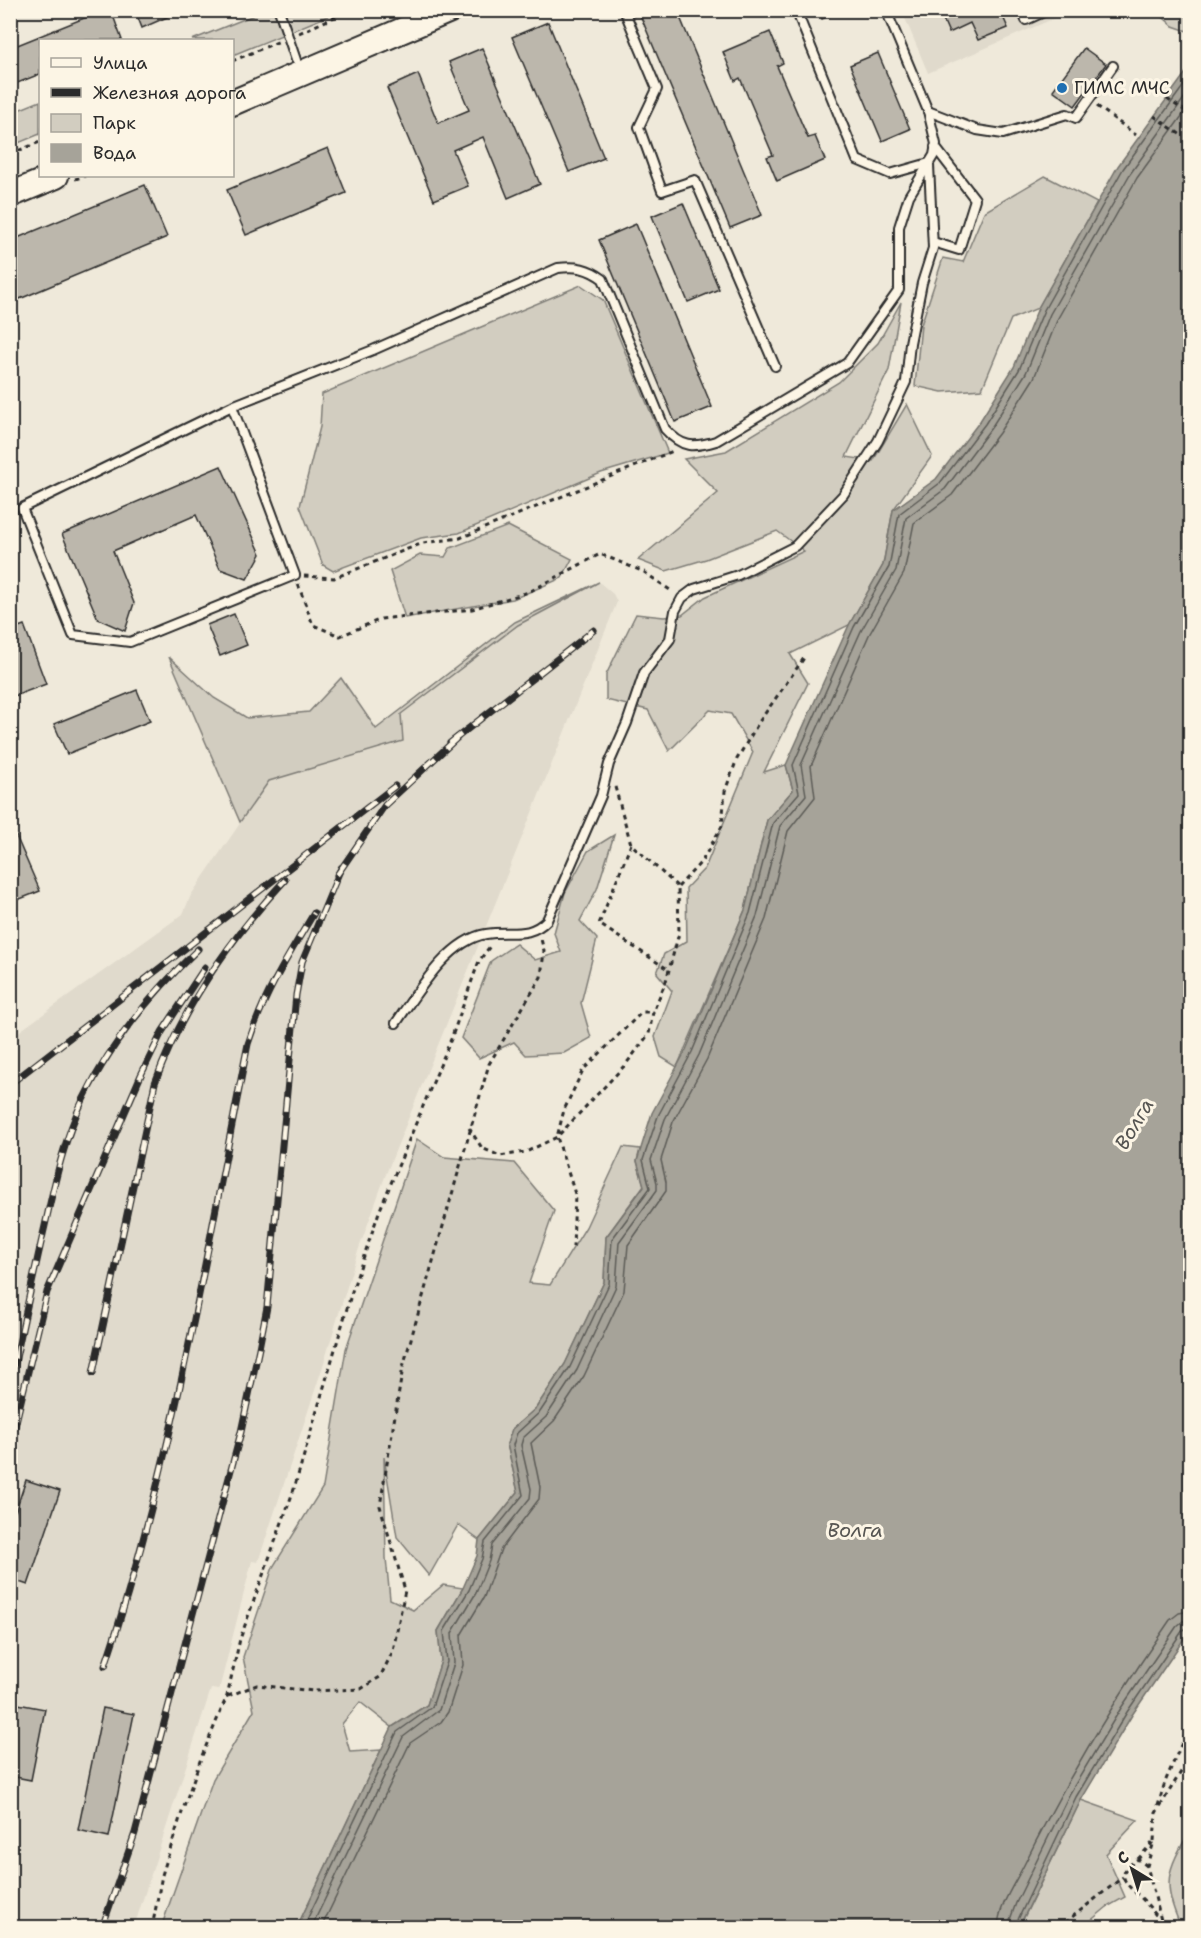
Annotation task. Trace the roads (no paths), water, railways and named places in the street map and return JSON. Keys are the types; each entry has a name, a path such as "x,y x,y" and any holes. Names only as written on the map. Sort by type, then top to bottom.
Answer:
{"main road":[{"path":"234,85 413,10"},
{"path":"234,102 450,10"},
{"path":"10,178 39,165"},
{"path":"10,195 55,177"}],"lane":[{"path":"279,10 296,60"},
{"path":"624,10 657,89 639,127 662,191 694,180 775,366"},
{"path":"796,10 857,160 890,174 929,163"},
{"path":"886,10 928,111 935,147 975,199 959,250 933,242"},
{"path":"1022,10 1026,20 1048,10"},
{"path":"928,111 977,130 1003,134 1067,114 1076,118 1113,66"},
{"path":"232,406 295,575 130,642 73,635 22,508 232,406 373,350 558,268 575,266 591,270 603,279 665,429 676,441 688,445 700,446 716,441 847,363 899,290 899,227 909,196 929,163 935,147"},
{"path":"396,1023 447,953 485,934 521,934 538,929 547,920 601,796 609,764 627,723 644,673 670,639 675,611 682,598 694,589 738,574 795,546 843,495 878,441 906,382 910,343 933,242 929,163"}],"water":[{"name":"Волга","path":"1190,67 1190,1630 1132,1715 1081,1800 1019,1927 297,1927 392,1727 427,1705 441,1661 438,1631 463,1588 477,1556 479,1540 518,1492 507,1444 512,1429 536,1408 565,1364 604,1282 606,1237 644,1186 637,1161 652,1113 686,1050 745,910 767,820 793,790 786,765 849,625 883,565 893,510 936,479 980,421 1014,367 1038,308 1118,166"}],"railway":[{"path":"450,743 594,630"},
{"path":"337,875 385,805 457,738"},
{"path":"10,1084 395,786"},
{"path":"102,1928 135,1833 241,1432 267,1307 296,995 302,962 341,868"},
{"path":"93,1373 155,1083 179,1027 210,975 245,926 285,880"},
{"path":"105,1666 129,1590 169,1435 248,1044 269,993 314,913"},
{"path":"10,1386 55,1180 76,1116 94,1079 119,1039 148,1001 198,949"},
{"path":"10,1447 47,1292 141,1075 162,1032 205,967"}],"place":[{"name":"ГИМС МЧС","path":"1062,88"}]}
